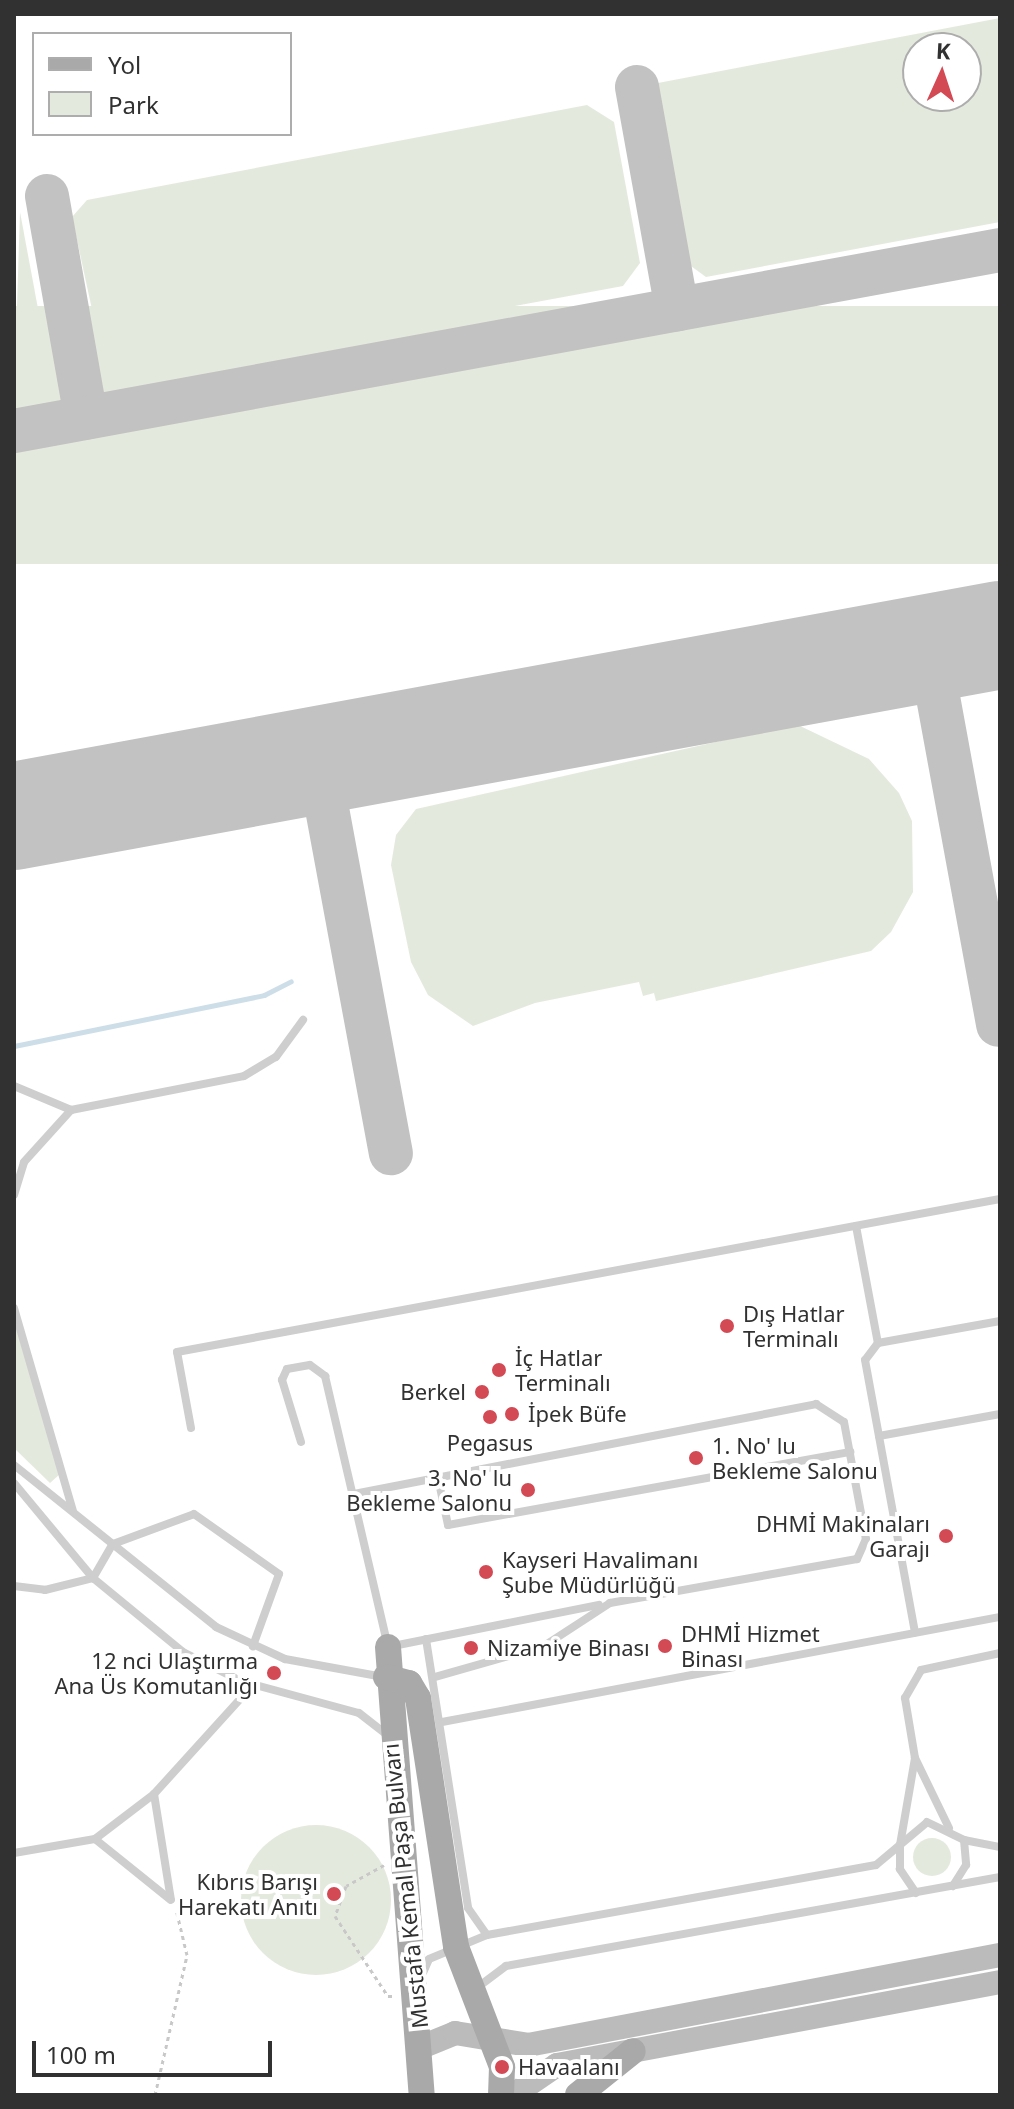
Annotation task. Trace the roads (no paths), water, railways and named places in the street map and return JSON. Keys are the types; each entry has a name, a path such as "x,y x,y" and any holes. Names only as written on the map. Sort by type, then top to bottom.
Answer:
{"main road":[{"name":"Mustafa Kemal Paşa Bulvarı","path":"388,1647 386,1677 390,1738 419,1990 422,2095"},
{"name":"Mustafa Kemal Paşa Bulvarı","path":"386,1677 409,1683 418,1698 456,1947 502,2067 501,2095"},
{"path":"421,2047 455,2033 528,2045 1000,1955"},
{"path":"513,2095 557,2065 1000,1982"},
{"path":"578,2095 633,2051"}],"lane":[{"path":"14,1086 71,1110 244,1076 276,1057 303,1020"},
{"path":"14,1195 24,1162 71,1110"},
{"path":"191,1428 177,1352 1000,1199"},
{"path":"856,1226 878,1343"},
{"path":"14,1308 73,1511"},
{"path":"915,1632 865,1360 878,1343 1000,1321"},
{"path":"301,1442 282,1380 287,1369 310,1365 325,1376 388,1647 857,1559 866,1539 841,1416 816,1404 354,1494"},
{"path":"879,1436 1000,1414"},
{"path":"438,1478 448,1525 850,1452"},
{"path":"14,1465 195,1613 253,1646 309,1665 386,1677"},
{"path":"14,1483 93,1578 183,1652 253,1685 359,1713 390,1738"},
{"path":"14,1586 45,1590 93,1578 113,1544 194,1514 279,1574 253,1646"},
{"path":"435,1677 544,1646 610,1603"},
{"path":"442,1722 1000,1617"},
{"path":"426,1639 435,1677 468,1908 487,1935"},
{"path":"949,1828 915,1758 905,1698 921,1670 1000,1653"},
{"path":"14,1853 95,1839 154,1794 253,1685"},
{"path":"915,1758 900,1845 900,1869 916,1893"},
{"path":"95,1839 171,1900 154,1794"},
{"path":"419,1990 429,1959 487,1935 876,1865 927,1822 949,1828 964,1840 1000,1847"},
{"path":"953,1886 966,1865 964,1840"},
{"path":"471,1992 506,1966 1000,1877"}],"waterway":[{"path":"14,1046 264,995 291,981"}],"place":[{"name":"Dış Hatlar Terminalı","path":"727,1326"},
{"name":"İç Hatlar Terminalı","path":"499,1370"},
{"name":"Berkel","path":"482,1392"},
{"name":"İpek Büfe","path":"512,1414"},
{"name":"Pegasus","path":"490,1417"},
{"name":"1. No' lu Bekleme Salonu","path":"696,1458"},
{"name":"3. No' lu Bekleme Salonu","path":"528,1490"},
{"name":"DHMİ Makinaları Garajı","path":"946,1536"},
{"name":"Kayseri Havalimanı Şube Müdürlüğü","path":"486,1572"},
{"name":"DHMİ Hizmet Binası","path":"665,1646"},
{"name":"Nizamiye Binası","path":"471,1648"},
{"name":"12 nci Ulaştırma Ana Üs Komutanlığı","path":"274,1673"},
{"name":"Kıbrıs Barışı Harekatı Anıtı","path":"334,1894"},
{"name":"Havaalanı","path":"502,2067"}]}
